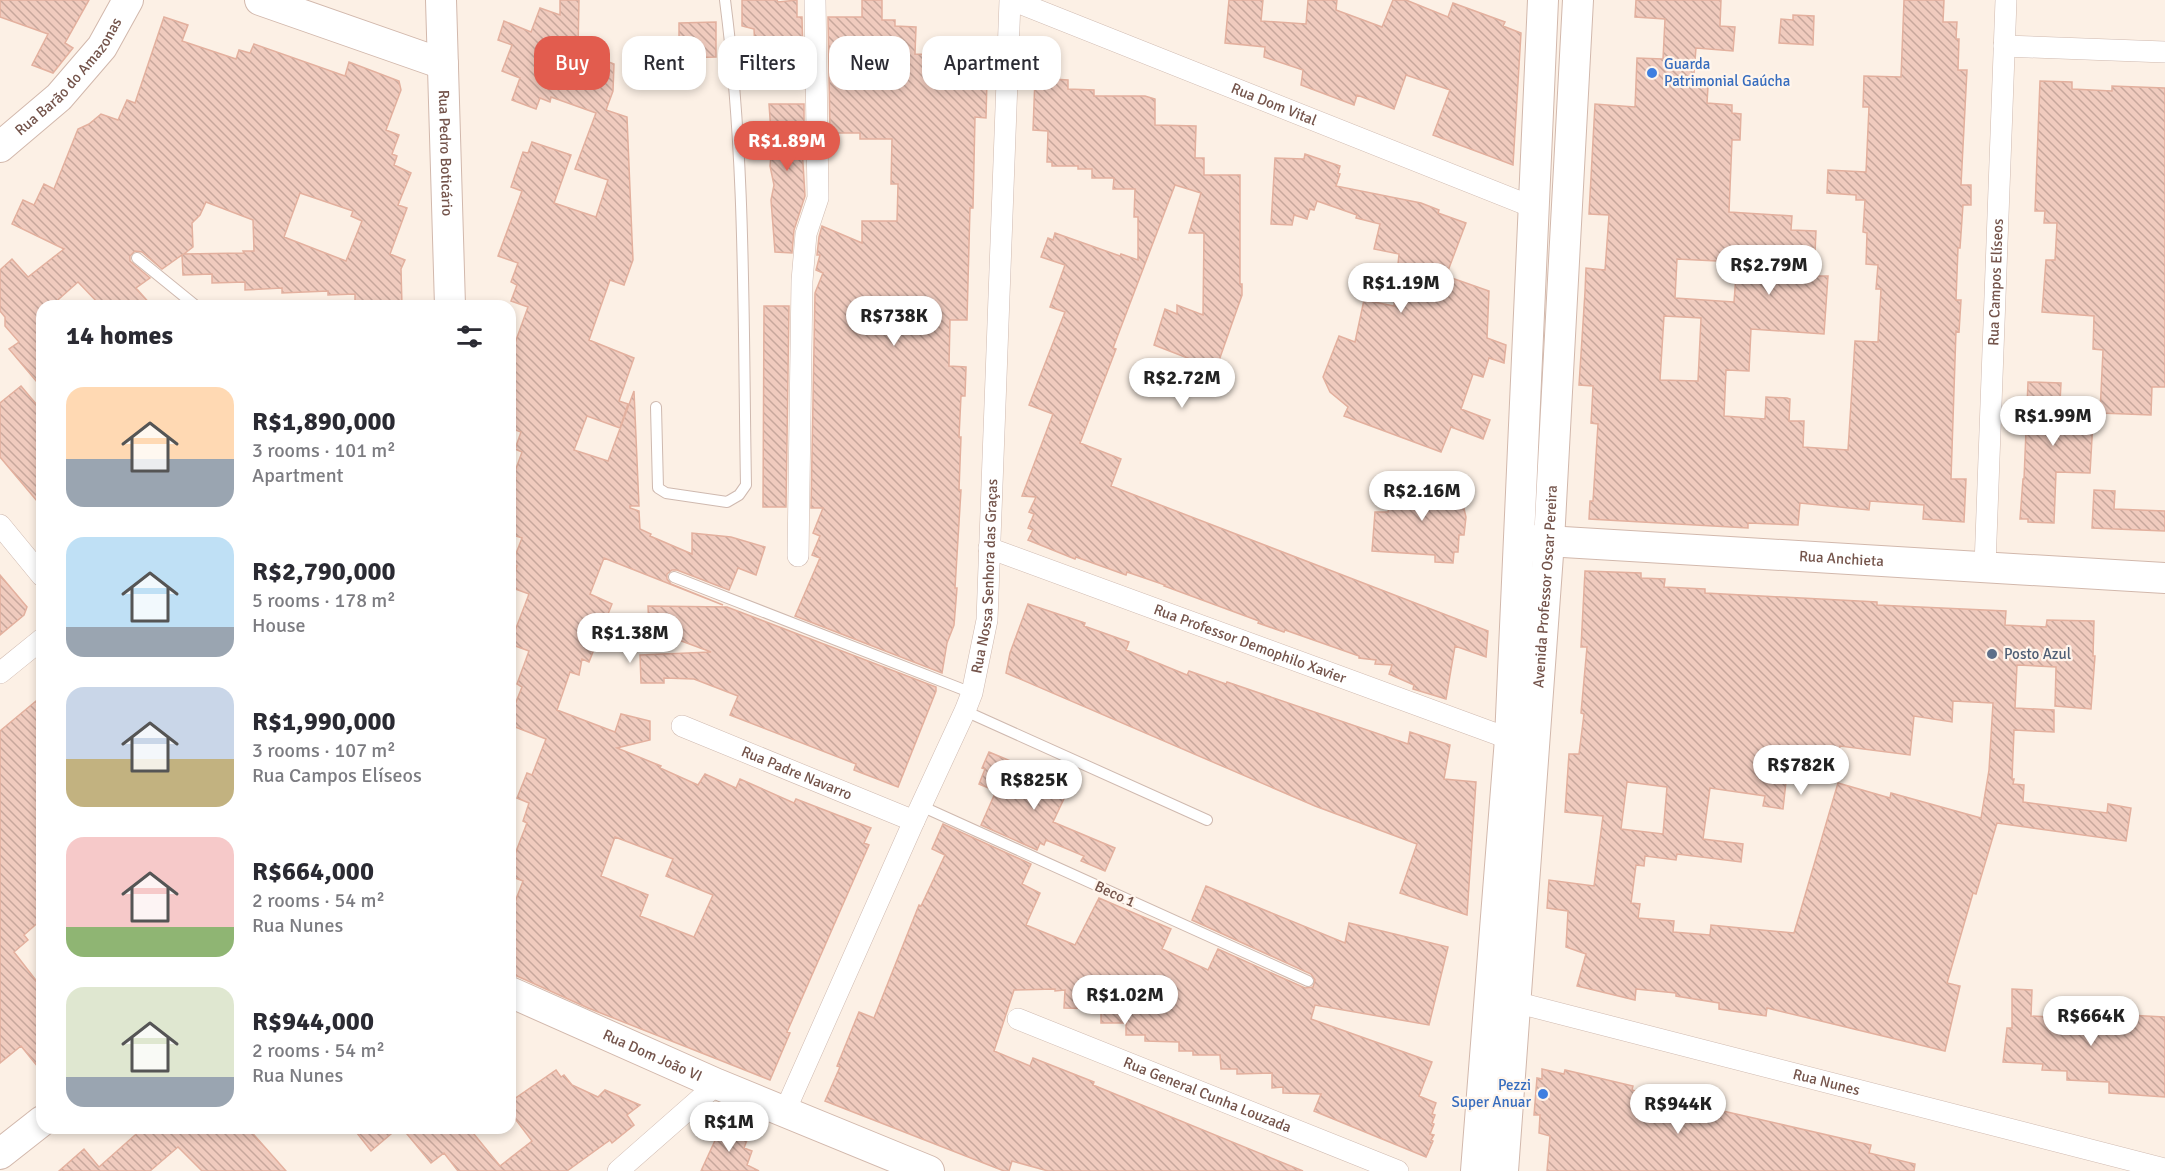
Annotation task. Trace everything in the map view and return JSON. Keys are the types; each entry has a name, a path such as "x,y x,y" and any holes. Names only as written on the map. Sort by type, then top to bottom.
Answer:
{"main road":[{"name":"Rua Barão do Amazonas","path":"0,147 59,97 102,47 128,0"},
{"path":"260,0 443,64"},
{"name":"Rua Pedro Boticário","path":"441,0 450,300"},
{"name":"Avenida Professor Oscar Pereira","path":"1503,1171 1503,1000 1510,739 1543,0"},
{"name":"Avenida Professor Oscar Pereira","path":"1476,1171 1503,1000 1549,541 1578,0"},
{"name":"Rua Anchieta","path":"1519,539 2165,578"},
{"name":"Rua Dom João VI","path":"516,995 717,1084 929,1171"},
{"path":"0,1154 36,1125"}],"street":[{"path":"798,556 802,281 806,234 818,198 815,0"},
{"name":"Rua Dom Vital","path":"1011,0 1535,208"},
{"name":"Rua Nossa Senhora das Graças","path":"785,1111 968,702 987,620 1011,0"},
{"name":"Rua Campos Elíseos","path":"1985,566 2007,0"},
{"path":"2004,46 2165,52"},
{"path":"0,525 36,569"},
{"name":"Rua Professor Demophilo Xavier","path":"989,548 1510,739"},
{"path":"0,673 36,644"},
{"name":"Rua Padre Navarro","path":"682,726 917,814"},
{"name":"Rua Nunes","path":"1503,1000 2165,1168"},
{"name":"Rua General Cunha Louzada","path":"1018,1019 1398,1171"},
{"path":"618,1171 717,1084"}],"lane":[{"path":"656,407 658,488 666,493 727,502 739,495 746,485 745,287 740,149 725,0"},
{"path":"137,258 189,300"},
{"path":"674,577 968,702 1207,820"},
{"name":"Beco 1","path":"917,814 1308,981"}],"building":[{"path":"0,0 89,0 65,43 73,48 53,73 32,65 48,34 0,17"},
{"path":"560,0 579,0 578,36 534,36 534,90 610,90 610,62 614,64 613,91 606,110 627,117 633,260 624,285 610,280 589,340 634,358 619,401 628,404 620,428 587,416 574,450 608,461 634,391 639,506 630,506 630,508 639,511 640,529 651,534 650,536 692,554 692,533 731,537 765,547 756,575 738,568 729,590 677,570 672,570 667,574 667,579 671,584 723,605 604,558 590,594 612,604 589,662 582,659 579,675 570,672 557,710 615,732 621,714 650,721 650,740 617,748 661,766 660,768 698,785 705,774 736,788 740,779 794,803 796,799 871,828 864,843 869,845 787,1032 790,1033 770,1080 588,1008 516,976 516,899 523,881 516,878 516,851 527,823 523,821 529,803 517,798 527,773 532,775 546,739 516,727 516,702 522,687 517,684 529,651 516,646 516,628 529,594 516,589 516,554 522,538 516,536 516,469 522,452 516,449 521,432 516,430 516,340 528,307 511,300 517,285 511,282 518,263 498,256 522,191 511,187 523,152 528,153 532,142 571,155 554,203 596,217 608,180 575,169 596,113 551,97 550,102 540,98 536,109 512,100 520,78 502,71 512,45 498,40 504,21 531,32 540,8 560,15","holes":["615,837 673,859 666,876 713,895 694,937 640,916 648,895 601,876"]},
{"path":"742,0 777,0 778,2 797,0 797,17 802,17 802,36 754,36 754,29 742,26"},
{"path":"862,0 882,0 882,20 895,20 895,26 916,27 915,54 922,54 922,90 987,90 986,118 975,117 967,320 950,320 949,366 966,367 965,396 961,396 959,437 961,437 959,490 961,490 955,588 957,588 954,625 947,643 942,673 795,616 820,558 812,555 820,536 813,533 823,508 811,508 815,293 823,273 816,270 820,255 817,255 819,237 822,226 862,243 862,221 897,221 898,184 891,184 892,139 860,139 860,133 830,133 829,90 910,90 910,36 829,36 829,75 828,17 862,17"},
{"path":"1229,0 1263,0 1261,21 1306,24 1308,0 1337,0 1336,10 1382,27 1393,0 1406,0 1448,17 1453,3 1505,22 1503,26 1521,33 1513,165 1433,135 1450,90 1406,75 1394,109 1357,95 1354,105 1301,85 1303,70 1264,57 1265,47 1225,43"},
{"path":"1636,0 1721,0 1720,26 1735,27 1733,51 1696,48 1693,86 1708,87 1707,103 1732,105 1732,113 1741,114 1740,140 1732,140 1729,212 1792,216 1791,230 1816,231 1814,276 1828,276 1824,334 1751,329 1749,371 1726,370 1724,416 1765,419 1766,397 1787,398 1790,399 1789,421 1804,421 1803,447 1848,450 1855,341 1878,342 1881,289 1876,289 1878,265 1866,264 1867,233 1863,232 1865,200 1856,200 1856,195 1827,193 1828,170 1866,172 1869,107 1863,107 1864,76 1901,77 1904,0 1944,0 1943,22 1957,22 1958,70 1967,70 1961,185 1971,185 1971,205 1963,205 1960,248 1958,248 1956,300 1961,300 1959,332 1956,331 1951,479 1966,479 1964,522 1923,519 1924,505 1870,501 1869,510 1800,503 1798,525 1748,523 1748,528 1589,519 1590,501 1593,501 1598,424 1591,423 1593,386 1579,385 1586,268 1605,270 1609,215 1589,214 1595,104 1635,107 1637,58 1663,59 1665,19 1635,17","holes":["1677,259 1737,262 1734,302 1675,298","1664,316 1701,318 1698,381 1660,380"]},
{"path":"1793,15 1814,16 1813,45 1779,43 1781,19 1793,20"},
{"path":"164,17 188,25 182,41 236,59 239,50 250,53 254,44 345,76 349,62 399,81 401,90 386,130 399,135 392,154 397,156 394,165 411,173 398,205 407,208 390,254 405,260 401,269 402,300 355,300 355,294 328,295 328,291 282,293 282,288 245,290 245,282 212,283 212,274 183,275 182,255 162,269 142,252 135,251 130,256 130,261 150,278 136,288 147,300 95,300 78,282 58,300 36,300 36,381 9,349 19,342 5,326 5,317 0,311 0,270 12,259 28,277 64,249 12,224 23,200 34,205 44,184 54,189 78,129 89,124 101,114 118,120 127,100 135,103","holes":["300,193 353,211 351,216 362,221 346,261 284,237","206,202 253,220 254,251 184,254 193,247 192,223 200,215"]},
{"path":"716,22 716,57 706,57 706,36 679,36 679,23"},
{"path":"1061,80 1068,80 1068,89 1094,90 1094,96 1145,96 1155,99 1155,125 1196,126 1195,158 1204,158 1204,175 1240,175 1240,284 1242,284 1242,295 1216,369 1154,345 1165,309 1177,314 1177,305 1203,315 1204,233 1189,233 1201,193 1175,185 1113,348 1116,349 1080,443 1121,459 1111,486 1488,631 1486,657 1455,646 1446,699 1413,689 1414,685 1389,674 1392,665 1375,664 1376,660 1359,658 1359,656 1285,630 1284,632 1258,623 1259,621 1165,585 1127,572 1126,575 1076,557 1075,559 1028,540 1033,530 1028,528 1034,514 1029,512 1036,497 1022,496 1053,414 1029,405 1065,312 1050,307 1065,265 1041,257 1048,238 1053,240 1055,233 1138,260 1138,217 1134,217 1135,189 1113,189 1114,178 1092,178 1092,169 1078,169 1078,166 1052,166 1052,162 1047,162 1048,131 1033,130 1035,90 1061,90"},
{"path":"2040,81 2072,82 2072,89 2112,91 2112,86 2165,88 2165,387 2152,387 2151,415 2100,413 2103,350 2093,349 2094,316 2042,312 2046,260 2055,260 2057,223 2044,223 2045,211 2035,211"},
{"path":"769,104 804,104 804,147 802,147 805,196 794,230 792,253 775,252 771,200 774,185 770,166 772,146"},
{"path":"1305,154 1340,166 1336,186 1421,203 1439,210 1438,213 1466,223 1446,276 1489,291 1487,338 1506,345 1504,363 1489,358 1483,377 1473,374 1461,409 1490,420 1483,439 1451,427 1441,452 1344,416 1348,407 1330,392 1323,377 1339,336 1355,342 1364,300 1394,306 1399,254 1374,249 1380,224 1356,218 1357,215 1317,201 1314,210 1310,209 1307,219 1294,215 1292,225 1271,224 1275,158 1304,159"},
{"path":"764,306 789,306 786,507 763,507"},
{"path":"2028,382 2061,383 2060,402 2094,404 2090,473 2056,472 2054,523 2028,522 2028,519 2020,519"},
{"path":"21,386 36,404 36,500 0,457 0,403"},
{"path":"1440,480 1458,481 1457,492 1460,492 1466,517 1464,535 1459,535 1458,552 1454,552 1453,563 1435,562 1435,555 1372,551 1375,512 1388,512 1389,507 1393,507 1394,499 1398,499 1398,484 1439,486"},
{"path":"2094,490 2115,491 2114,509 2165,511 2165,531 2092,528"},
{"path":"1585,571 1641,573 1641,578 1665,579 1664,587 1705,589 1705,593 2006,611 2005,625 2046,627 2047,620 2094,621 2093,656 2095,656 2091,709 2055,706 2056,667 2017,665 2015,708 2054,710 2054,732 2014,730 2012,779 2014,779 2013,784 2024,785 2023,802 2107,813 2108,804 2131,808 2126,841 1997,823 1976,894 1973,893 1947,983 1960,986 1945,1051 1767,1008 1766,1016 1719,1009 1719,1003 1676,996 1676,993 1636,989 1635,1000 1577,986 1586,954 1566,947 1568,911 1547,908 1549,880 1594,886 1603,816 1565,812 1569,754 1579,754 1584,714 1581,713 1587,647 1581,647","holes":["1953,701 1993,703 1989,770 1981,818 1891,793 1890,798 1838,783 1794,933 1711,925 1710,935 1673,932 1674,921 1638,918 1640,904 1631,903 1636,865 1644,866 1645,856 1676,860 1677,854 1741,862 1743,844 1703,839 1710,788 1765,796 1763,806 1783,809 1787,773 1835,779 1840,746 1910,755 1914,716 1952,722","1627,782 1667,787 1663,834 1621,829"]},
{"path":"0,575 27,607 24,615 0,635"},
{"path":"1028,604 1085,623 1084,626 1129,642 1126,650 1187,675 1189,671 1226,684 1227,682 1408,744 1410,732 1450,745 1444,779 1476,782 1467,915 1400,893 1417,844 1315,806 1006,673 1010,653"},
{"path":"648,606 727,607 936,687 898,787 854,770 856,764 730,715 738,696 694,679 664,678 664,683 641,683 640,655 711,652 649,629"},
{"path":"36,701 36,924 24,935 28,940 14,952 36,980 36,1065 21,1046 0,1063 0,731"},
{"path":"989,752 1070,786 1053,822 1115,848 1105,871 1081,861 1084,856 1046,840 1044,845 1040,843 1037,850 981,825 996,791 979,784 985,769 982,768"},
{"path":"943,824 1031,864 1022,884 1040,893 1026,925 1075,945 1099,898 1171,929 1162,949 1208,970 1218,949 1305,988 1313,987 1315,980 1311,974 1192,920 1206,886 1345,943 1349,923 1448,947 1429,1025 1315,1005 1311,1019 1432,1062 1419,1096 1436,1103 1432,1114 1435,1115 1432,1123 1434,1124 1430,1134 1434,1135 1431,1140 1433,1141 1426,1157 1314,1111 1321,1094 1283,1093 1283,1087 1272,1088 1272,1073 1237,1074 1237,1069 1221,1069 1220,1055 1193,1055 1193,1051 1179,1051 1179,1042 1145,1041 1145,1035 1126,1035 1126,1023 1101,1023 1101,1009 1064,1008 1065,990 1055,991 1055,989 1014,990 994,1051 1030,1066 1033,1058 1303,1171 1048,1171 1012,1161 1009,1171 1004,1171 825,1101 840,1067 837,1066 859,1012 874,1018 919,905 921,906 945,855 932,849"},
{"path":"2012,989 2032,990 2031,1016 2072,1018 2072,1012 2165,1017 2165,1097 2109,1093 2109,1082 2067,1080 2067,1071 2042,1070 2043,1064 2003,1062 2007,1028 2012,1028"},
{"path":"1542,1069 1564,1074 1565,1070 1633,1086 1632,1090 1645,1094 1644,1099 1691,1103 1690,1109 1723,1111 1871,1145 1869,1153 1915,1164 1914,1171 1547,1171 1550,1136 1539,1133 1540,1115 1534,1115 1537,1078 1542,1079"},
{"path":"556,1070 561,1077 564,1075 572,1085 598,1097 605,1090 640,1105 627,1115 634,1125 612,1143 610,1140 567,1171 458,1171 444,1153 431,1163 407,1134 474,1134 500,1166 532,1141 516,1120 516,1098"},
{"path":"731,1127 749,1135 744,1148 752,1151 747,1165 759,1171 701,1171 718,1134"},
{"path":"136,1134 253,1134 286,1171 202,1171 178,1147 150,1171 59,1171 84,1149 99,1167"},
{"path":"358,1134 391,1134 371,1151"}],"place":[{"name":"Guarda Patrimonial Gaúcha","path":"1652,73"},
{"name":"Posto Azul","path":"1992,654"},
{"name":"Pezzi Super Anuar","path":"1543,1094"}]}
